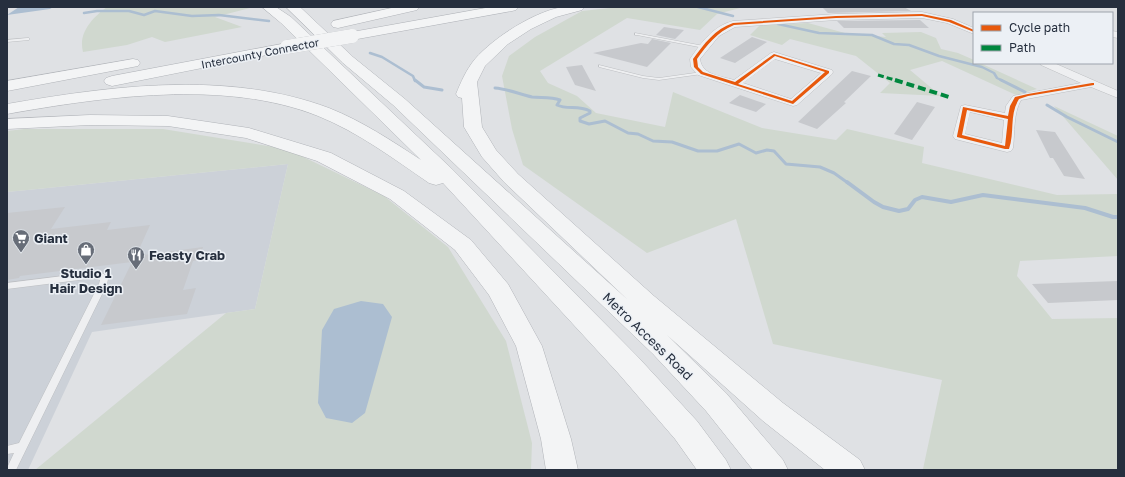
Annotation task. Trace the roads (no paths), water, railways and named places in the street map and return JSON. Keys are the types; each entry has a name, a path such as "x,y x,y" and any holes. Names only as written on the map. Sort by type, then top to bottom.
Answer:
{"highway":[{"path":"268,7 286,20 445,173 628,365 686,430 715,470"},
{"path":"292,7 317,29 348,60 399,102 514,210"},
{"path":"339,25 413,7"},
{"name":"Intercounty Connector","path":"7,100 282,42 339,25 446,7"},
{"name":"Intercounty Connector","path":"282,42 352,36 512,7"},
{"path":"514,210 480,165 464,136 460,102 469,80 482,60 502,41 528,25 548,16 578,7"},
{"path":"7,86 282,42"},
{"path":"469,80 473,127 489,154 511,178 651,307 772,412 849,470"},
{"path":"7,109 106,94 171,89 229,92 282,99 332,116 384,143 436,179 504,236"},
{"path":"7,124 90,120 168,121 249,132 324,157 397,195 463,245 499,290 529,346 556,439 562,470"},
{"name":"Metro Access Road","path":"514,210 678,364 716,402 772,470"}],"street":[{"path":"735,84 774,55 828,72 793,103 735,84 702,73 696,67 695,59 715,33 733,24 836,17 922,15 950,21 973,31"},
{"path":"1047,64 1118,95"},
{"path":"1010,118 965,108 959,136 1006,148 1012,106 1017,98 1092,84"}],"lane":[{"path":"637,34 704,47"},
{"path":"7,41 27,39"},
{"path":"601,66 643,78 659,79 702,73"},
{"path":"7,286 95,275 101,276 104,279 103,284 11,470"},
{"path":"7,450 22,447"}],"water":[{"path":"19,7 53,7 50,9 7,15"},
{"path":"361,301 383,304 392,317 365,413 352,423 326,418 318,403 322,330 334,309"}],"waterway":[{"path":"698,7 733,16"},
{"path":"84,13 97,11 129,11 144,15 155,11 192,16 219,15 269,21"},
{"path":"778,24 819,33 872,35 894,44 909,45 939,56 982,67 994,73 997,78 1025,92"},
{"path":"370,53 382,57 413,76 415,81"},
{"path":"415,80 424,87 442,90"},
{"path":"495,88 509,90 532,97 560,100 557,105 581,108 590,111 590,113 580,118 580,121 589,124 605,121 628,133 638,134 653,141 672,142 698,151 717,151 739,144 756,153 767,150 774,151 786,164 820,167 834,173 848,183"},
{"path":"1047,105 1067,117 1118,142"},
{"path":"847,182 874,202 883,207 899,211 908,209 915,200 922,197 951,202 983,195 1085,208 1113,217 1118,217"}],"place":[{"name":"Giant","path":"21,253"},
{"name":"Studio 1 Hair Design","path":"86,265"},
{"name":"Feasty Crab","path":"136,270"}]}
